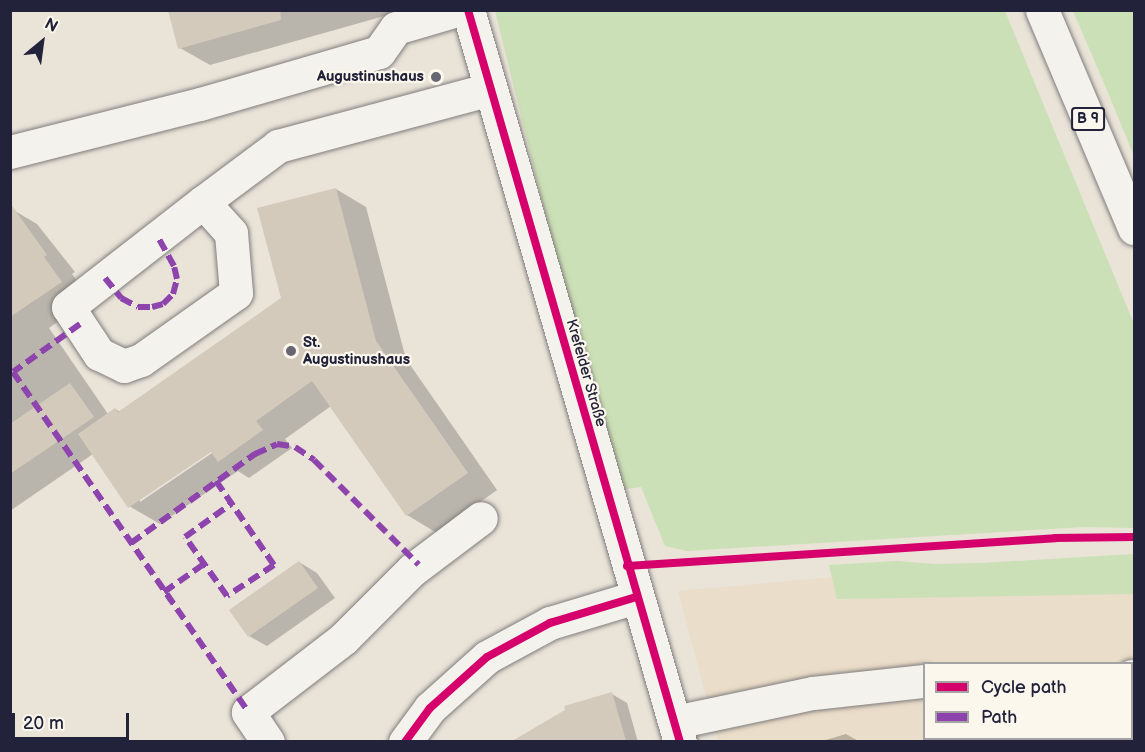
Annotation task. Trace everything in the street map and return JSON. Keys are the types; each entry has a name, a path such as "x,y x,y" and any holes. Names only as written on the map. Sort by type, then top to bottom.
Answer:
{"street":[{"path":"10,153 200,104 379,52 393,19 457,10"},
{"name":"Krefelder Straße","path":"468,10 636,597 677,732"},
{"name":"B 9","path":"1042,10 1134,228"},
{"path":"203,202 231,233 236,293 141,360 124,366 99,354 68,307 203,202 278,146 490,89"},
{"path":"268,741 248,712 343,639 412,570 481,519"},
{"path":"405,741 430,708 487,657 550,624 636,597"},
{"path":"677,732 813,693 923,681"}],"shaded area":[{"path":"833,577 837,599 1131,592 1134,594 1134,741 718,741 678,591"}],"green space":[{"path":"495,11 1005,11 1134,324 1134,528 1083,527 687,551 665,546 641,487 620,490 588,385"},
{"path":"1073,11 1134,11 1134,156 1106,88"},
{"path":"1134,554 1134,594 837,599 829,565 897,561 935,564 981,563"}],"building":[{"path":"168,10 280,10 281,20 178,49"},
{"name":"St. Augustinushaus","path":"336,188 376,341 468,473 406,516 312,381 256,421 263,430 218,462 211,452 128,508 78,434 115,408 118,412 281,298 257,208"},
{"path":"10,203 47,255 44,257 62,282 10,317"},
{"path":"70,383 94,417 10,474 10,424"},
{"path":"299,561 318,588 248,637 229,610"},
{"path":"612,692 626,741 512,741 565,710 564,706"}],"marked path":[{"path":"105,278 121,298 138,307 163,304 173,294 177,279 174,266 158,237"},
{"path":"80,324 13,372 248,712"},
{"path":"131,543 255,454 277,444 295,447 314,460 419,565"},
{"path":"216,481 274,565 227,596 185,537 231,504"},
{"path":"164,592 204,564"}],"cycle path":[{"path":"468,10 680,742"},
{"path":"627,566 1055,538 1134,537"},
{"path":"405,742 430,708 487,657 550,623 636,597"}],"place":[{"name":"Augustinushaus","path":"436,77"},
{"name":"St. Augustinushaus","path":"291,351"}]}
